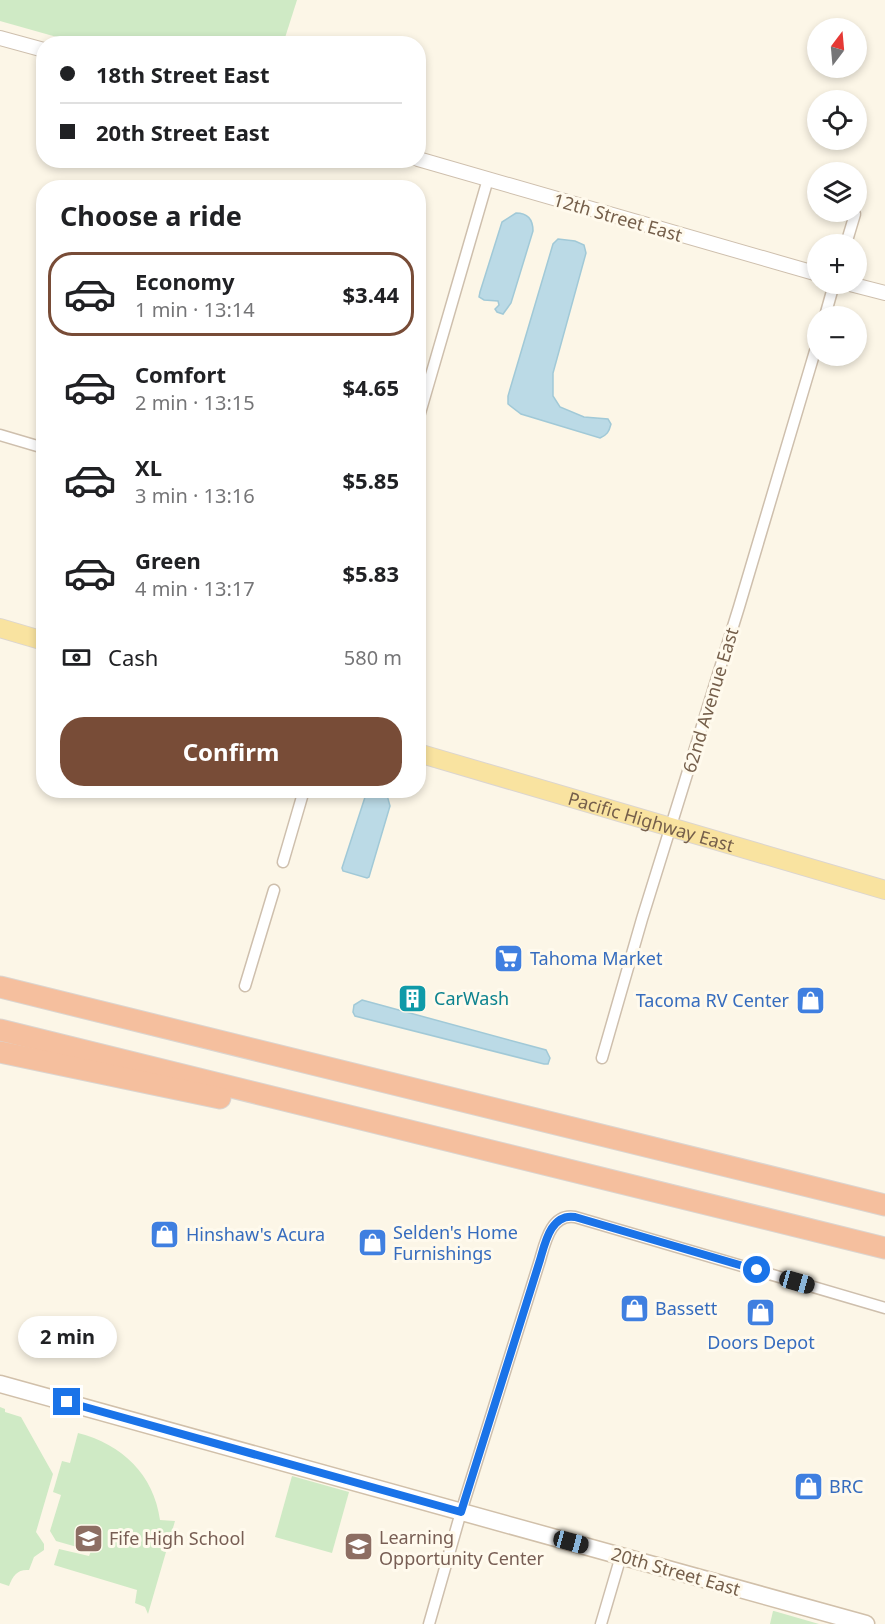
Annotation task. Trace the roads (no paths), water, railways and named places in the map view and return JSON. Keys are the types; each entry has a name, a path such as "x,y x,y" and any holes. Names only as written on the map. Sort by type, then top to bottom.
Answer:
{"highway":[{"path":"0,974 205,1039"},
{"path":"0,987 885,1205"},
{"path":"0,1030 885,1248"},
{"path":"0,1052 233,1101 318,1109"}],"main road":[{"path":"0,628 36,639"},
{"name":"Pacific Highway East","path":"426,755 885,890"},
{"name":"20th Street East","path":"0,1384 866,1624"}],"street":[{"path":"0,38 36,48"},
{"name":"12th Street East","path":"426,161 807,271"},
{"path":"426,392 488,179"},
{"path":"867,288 885,293"},
{"name":"62nd Avenue East","path":"602,1058 639,929 777,483 811,366"},
{"path":"0,435 36,446"},
{"path":"283,862 302,798"},
{"path":"245,986 274,890"},
{"path":"429,1624 461,1512 545,1243 552,1228 561,1218 575,1217 885,1308"},
{"path":"601,1624 621,1556"}],"water":[{"path":"516,213 524,214 529,218 533,231 511,303 503,314 495,309 499,305 498,301 484,300 479,297 502,222"},
{"path":"558,239 575,241 584,245 586,253 553,373 553,396 560,407 584,417 608,419 611,424 609,429 600,438 521,414 508,404 508,396 553,244"},
{"path":"365,798 388,798 390,806 369,877 343,871 342,868"},
{"path":"362,1000 546,1050 550,1058 548,1064 544,1064 355,1016 354,1005"}],"place":[{"name":"Tahoma Market","path":"509,958"},
{"name":"CarWash","path":"413,998"},
{"name":"Tacoma RV Center","path":"810,1000"},
{"name":"Hinshaw's Acura","path":"165,1234"},
{"name":"Selden's Home Furnishings","path":"372,1242"},
{"name":"Bassett","path":"634,1308"},
{"name":"Doors Depot","path":"761,1313"},
{"name":"BRC","path":"808,1486"},
{"name":"Fife High School","path":"88,1538"},
{"name":"Learning Opportunity Center","path":"358,1547"}]}
